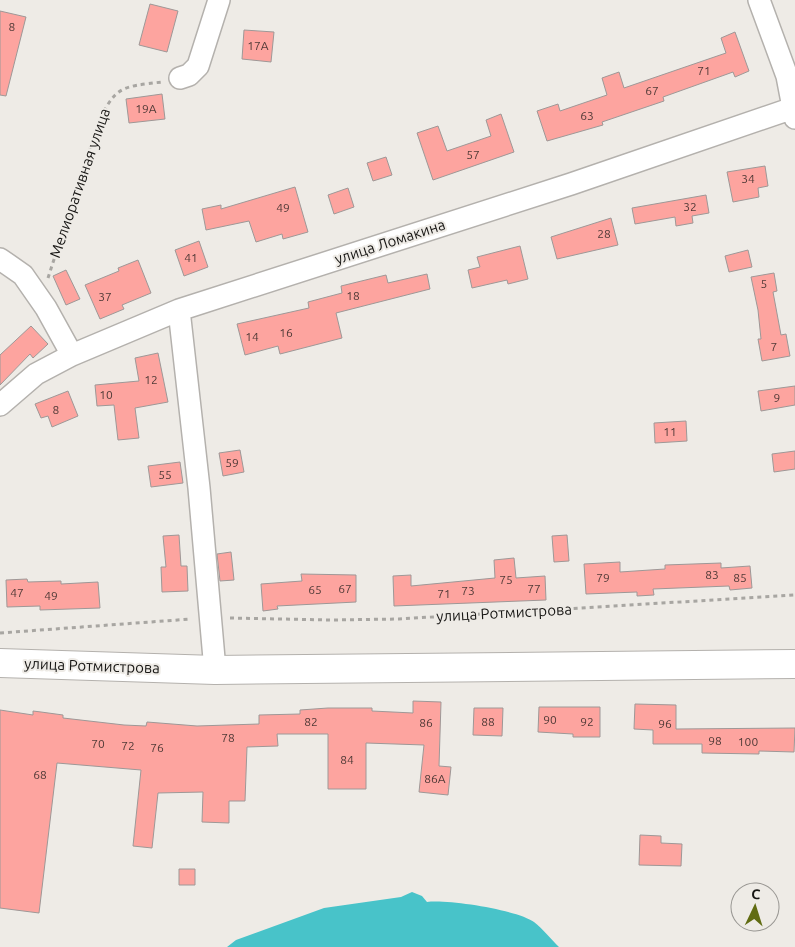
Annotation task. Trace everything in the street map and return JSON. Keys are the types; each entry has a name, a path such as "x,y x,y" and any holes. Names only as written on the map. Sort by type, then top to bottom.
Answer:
{"street":[{"path":"180,78 189,75 198,66 219,0"},
{"path":"758,0 791,74 794,113"},
{"name":"улица Ломакина","path":"0,405 36,374 72,355 179,310 794,113"},
{"path":"0,259 23,275 46,308 72,355"},
{"path":"179,310 212,618 215,670"},
{"name":"улица Ротмистрова","path":"0,663 215,670 795,664"}],"path":[{"name":"Мелиоративная улица","path":"47,283 69,210 107,104 116,93 126,87 180,78"},
{"name":"улица Ротмистрова","path":"0,633 212,618 330,620 399,618 795,595"}],"water":[{"path":"412,892 422,896 427,902 450,902 482,906 513,913 534,922 559,947 227,947 236,940 324,908 401,897"}],"building":[{"path":"150,4 178,11 167,52 139,45"},
{"path":"0,11 26,17 6,96 0,95"},
{"path":"244,30 274,32 271,62 242,59"},
{"path":"735,32 749,71 735,77 733,72 663,97 664,101 602,122 603,125 547,141 537,111 558,104 560,111 607,95 602,78 619,72 624,88 726,53 721,38"},
{"path":"162,94 165,119 129,123 126,99"},
{"path":"501,114 514,152 433,180 417,133 438,126 447,151 491,136 486,120"},
{"path":"386,157 392,175 373,181 367,163"},
{"path":"765,166 768,186 758,188 759,197 733,202 727,172"},
{"path":"295,187 308,232 283,239 282,234 256,242 249,221 206,230 202,209 221,205 221,209"},
{"path":"348,188 354,207 334,214 328,195"},
{"path":"706,195 709,213 692,216 693,223 676,226 675,217 635,224 632,208"},
{"path":"611,218 618,245 557,259 551,237"},
{"path":"199,241 208,267 184,276 175,250"},
{"path":"520,246 528,279 508,284 507,280 472,288 468,270 480,267 477,257"},
{"path":"748,250 752,267 729,272 725,256"},
{"path":"138,260 151,293 122,305 124,309 100,319 85,285 119,271 118,268"},
{"path":"66,270 80,299 66,305 53,276"},
{"path":"774,273 777,291 773,292 781,335 786,334 790,356 762,361 758,339 761,339 758,310 751,277"},
{"path":"427,274 430,289 336,313 342,338 280,354 278,346 245,355 237,324 309,308 308,302 342,293 341,286 386,275 388,283"},
{"path":"31,326 48,344 33,358 30,354 0,385 0,355"},
{"path":"158,353 168,402 135,408 139,438 118,440 114,405 97,406 95,385 139,381 135,358"},
{"path":"795,386 795,405 761,411 758,391"},
{"path":"68,391 78,416 52,427 48,416 41,418 35,404"},
{"path":"686,421 687,441 655,443 654,423"},
{"path":"240,450 244,472 223,476 219,453"},
{"path":"795,451 795,469 774,472 772,454"},
{"path":"180,462 183,483 151,487 148,466"},
{"path":"179,535 181,566 187,566 188,591 162,592 161,567 166,567 163,536"},
{"path":"567,535 569,561 554,562 552,536"},
{"path":"231,552 234,580 220,581 217,554"},
{"path":"514,558 516,578 545,576 546,600 394,606 393,576 411,575 411,586 495,578 494,560"},
{"path":"620,562 620,572 665,569 665,565 721,563 721,568 750,566 752,588 730,590 729,586 653,589 654,595 637,596 637,592 586,594 584,564"},
{"path":"301,574 356,575 356,602 277,606 278,609 263,611 261,584 302,581"},
{"path":"27,579 28,582 61,581 61,584 98,582 100,608 40,610 40,606 7,607 6,580"},
{"path":"413,701 441,702 439,766 451,767 448,795 419,792 424,745 366,743 366,789 328,789 328,734 277,734 278,746 247,747 245,801 229,801 229,823 202,822 203,792 158,793 152,848 133,846 141,770 57,763 39,913 0,908 0,710 33,715 33,711 63,715 63,718 124,725 146,726 147,722 197,726 259,724 259,715 300,714 300,710 328,708 372,708 372,711 413,713"},
{"path":"635,704 676,705 676,729 795,728 794,752 759,751 759,754 702,753 702,744 653,744 653,730 634,729"},
{"path":"539,707 600,707 600,737 573,737 573,734 538,732"},
{"path":"474,708 503,708 502,736 473,735"},
{"path":"640,835 661,836 661,843 682,844 681,866 639,865"},
{"path":"179,869 195,869 195,885 179,885"}]}
